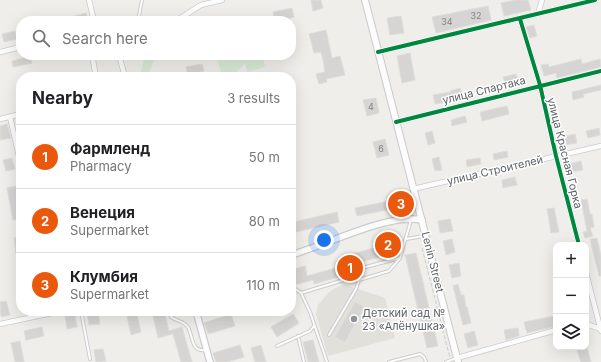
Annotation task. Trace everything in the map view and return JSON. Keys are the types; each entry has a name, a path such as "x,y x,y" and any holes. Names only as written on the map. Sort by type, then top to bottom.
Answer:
{"main road":[{"name":"Lenin Street","path":"366,0 457,360"}],"street":[{"path":"89,0 93,16"},
{"path":"200,0 201,5"},
{"path":"184,16 201,5 222,0"},
{"path":"538,14 542,0"},
{"path":"378,52 595,0"},
{"name":"улица Красная Горка","path":"520,19 540,85 556,156 578,242"},
{"path":"0,52 16,48"},
{"path":"93,60 95,72"},
{"path":"120,60 124,72"},
{"name":"улица Спартака","path":"396,122 601,71"},
{"path":"0,119 16,115"},
{"path":"10,117 16,143"},
{"name":"улица Строителей","path":"413,189 601,146"},
{"path":"296,254 357,231 399,219 411,218 422,220"},
{"path":"587,278 601,330"},
{"path":"0,324 36,316"},
{"path":"197,316 210,362"},
{"path":"589,325 601,330"},
{"path":"457,360 553,331"}],"lane":[{"path":"139,16 142,0"},
{"path":"359,280 390,271 400,258 411,218"},
{"path":"406,239 426,236"},
{"path":"301,292 357,276 362,268 400,258"},
{"path":"329,335 356,289 359,280 357,276"},
{"path":"296,290 301,292 310,312 328,362"},
{"path":"82,316 90,359"},
{"path":"171,316 188,327 194,345 197,349 200,351 206,350"},
{"path":"276,346 310,331 314,326"},
{"path":"298,336 304,362"},
{"path":"389,362 420,354 424,357 426,362"},
{"path":"446,362 450,360 457,360"}],"path":[{"path":"422,248 450,360"}],"shaded area":[{"name":"Детский сад № 23 «Алёнушка»","path":"343,284 385,298 395,338 328,356 316,314 318,305 329,292"}],"green space":[{"path":"144,60 155,60 149,72 141,72"},
{"path":"218,60 263,60 265,67 247,72 245,63 236,72 221,72"}],"building":[{"path":"311,0 321,0 323,8 313,11"},
{"path":"516,0 528,0 531,10 504,16 501,3"},
{"path":"488,6 491,20 436,33 432,17"},
{"path":"292,8 294,16 274,16 273,12"},
{"path":"86,13 87,16 75,16"},
{"path":"401,16 404,33 390,35 387,18"},
{"path":"534,25 537,36 530,38 526,27"},
{"path":"326,30 332,58 340,56 345,75 326,79 327,82 319,84 316,74 325,72 323,60 321,52 314,53 309,34"},
{"path":"15,31 16,39 4,42 2,34"},
{"path":"410,53 415,80 402,83 397,56"},
{"path":"581,59 582,64 600,59 601,67 557,78 556,73 544,76 541,65 548,64 549,67"},
{"path":"31,60 32,63 13,67 12,61"},
{"path":"202,64 204,71 187,72 186,67"},
{"path":"516,74 518,80 505,84 503,77"},
{"path":"601,85 601,90 583,94 584,97 573,100 572,92"},
{"path":"460,88 462,94 448,97 448,102 435,104 433,95 451,92 450,91"},
{"path":"376,98 379,113 367,116 363,100"},
{"path":"507,106 509,114 482,121 480,112"},
{"path":"465,116 467,122 452,126 451,120"},
{"path":"7,124 11,138 0,140 0,126"},
{"path":"599,128 600,135 588,138 586,131"},
{"path":"432,131 435,143 428,145 425,133"},
{"path":"575,134 577,143 564,145 562,137"},
{"path":"385,139 389,155 377,158 373,142"},
{"path":"507,151 508,157 494,160 493,154"},
{"path":"439,157 442,170 435,171 432,159"},
{"path":"12,158 15,169 6,171 3,160"},
{"path":"480,158 481,164 467,167 466,160"},
{"path":"581,161 583,170 571,172 569,164"},
{"path":"515,177 517,185 503,188 502,180"},
{"path":"16,186 16,220 13,220 7,188"},
{"path":"587,199 590,214 592,214 594,227 590,228 593,236 585,238 583,232 587,231 581,200"},
{"path":"389,201 391,209 357,216 355,208"},
{"path":"554,208 559,232 551,233 547,209"},
{"path":"337,212 339,222 296,232 296,222"},
{"path":"450,219 453,231 440,233 438,221"},
{"path":"14,238 16,238 16,254"},
{"path":"597,238 601,256 601,276 599,276 590,239"},
{"path":"452,239 455,252 446,255 443,241"},
{"path":"395,242 398,252 354,264 352,254"},
{"path":"416,253 438,346 427,348 405,255"},
{"path":"354,263 356,272 314,284 313,280 296,284 296,269 305,266 307,276"},
{"path":"459,263 461,276 452,278 449,265"},
{"path":"458,284 461,295 464,295 471,323 463,325 453,286"},
{"path":"6,301 10,315 1,317 0,302"},
{"path":"355,302 364,307 345,342 335,337"},
{"path":"65,316 75,316 77,327 67,329"},
{"path":"88,316 99,316 100,324 89,325"},
{"path":"127,316 137,316 141,332 131,335"},
{"path":"153,316 165,316 169,331 182,327 192,362 181,362 173,334 158,338"},
{"path":"225,316 232,316 235,326 208,334 204,323"},
{"path":"290,316 294,316 299,323 277,337 271,327"},
{"path":"553,316 553,327 527,333 524,322"},
{"path":"42,327 44,336 26,340 24,331"},
{"path":"518,328 519,336 506,340 504,330"},
{"path":"474,331 478,345 468,348 464,334"},
{"path":"313,340 319,362 308,362 303,342"},
{"path":"20,341 24,362 15,362 11,343"},
{"path":"240,345 244,357 227,362 216,362 213,353"},
{"path":"261,345 266,362 255,362 251,348"},
{"path":"103,349 106,361 96,362 94,350"},
{"path":"577,350 588,350 591,362 581,362"}],"cycle path":[{"path":"378,52 595,0"},
{"path":"520,19 540,85 556,156 578,242"},
{"path":"396,122 601,71"}],"place":[{"name":"Клумбия","path":"401,204"},
{"name":"Венеция","path":"388,245"},
{"name":"Фармленд","path":"350,268"},
{"name":"Детский сад № 23 «Алёнушка»","path":"354,319"}]}
